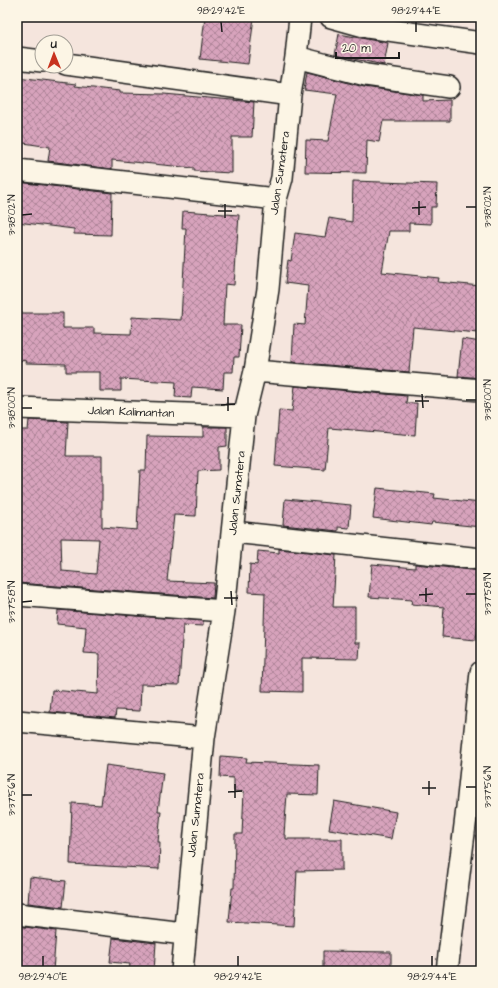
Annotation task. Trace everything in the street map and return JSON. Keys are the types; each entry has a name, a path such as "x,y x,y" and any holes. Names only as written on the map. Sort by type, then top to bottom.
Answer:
{"street":[{"name":"Jalan Sumatera","path":"182,971 184,934 204,738 224,611 244,416 255,371 268,289 276,199 282,178 290,95 296,58 300,17"},
{"path":"331,17 367,27 481,43"},
{"path":"17,58 34,60"},
{"path":"296,58 366,75 449,87"},
{"path":"74,65 290,95"},
{"path":"17,170 276,199"},
{"path":"255,371 481,390"},
{"name":"Jalan Kalimantan","path":"17,408 244,416"},
{"path":"233,532 481,559"},
{"path":"17,595 224,611"},
{"path":"447,971 466,817 481,672"},
{"path":"17,721 204,738"},
{"path":"17,914 184,934"}],"building":[{"path":"205,17 254,17 248,64 200,59"},
{"path":"339,34 388,43 384,65 335,55"},
{"path":"307,72 364,87 423,95 423,101 450,100 450,121 383,121 379,142 367,140 366,173 305,172 306,140 328,141 337,94 304,90"},
{"path":"17,77 76,84 75,86 120,91 120,93 164,94 254,102 252,137 232,137 232,173 194,171 194,168 112,160 112,169 48,161 50,147 17,142"},
{"path":"353,181 437,184 436,207 431,207 431,224 409,223 409,231 389,231 382,272 439,278 438,282 481,286 478,333 413,327 409,372 292,362 294,324 305,325 308,286 285,283 288,260 291,261 295,233 325,237 329,218 352,222"},
{"path":"17,182 112,193 111,235 74,234 74,229 17,222"},
{"path":"183,211 239,215 234,285 225,284 223,325 241,325 239,357 234,357 233,372 224,372 223,389 192,387 191,398 175,397 176,382 121,379 121,391 100,391 100,372 66,372 66,364 26,363 27,361 17,360 17,313 63,313 63,328 94,328 94,333 131,334 132,317 181,320 186,228 182,228"},
{"path":"462,339 481,342 481,378 458,376"},
{"path":"295,386 407,396 406,403 417,403 415,435 329,428 325,470 275,466 279,410 292,411"},
{"path":"29,420 68,422 66,456 102,456 102,527 137,530 140,470 146,470 147,436 203,437 203,427 227,427 227,446 219,447 219,470 198,471 196,516 174,515 167,581 214,583 213,598 17,583 17,430 28,430","holes":["61,538 99,539 96,574 62,571"]},
{"path":"377,488 435,494 434,498 481,503 481,527 432,522 431,525 373,518"},
{"path":"285,499 351,505 349,528 338,527 338,531 283,525"},
{"path":"279,549 336,555 333,607 355,607 355,643 360,643 359,659 302,658 302,692 262,691 265,593 249,592 250,564 257,565 258,551 279,553"},
{"path":"372,564 415,568 415,564 481,571 481,613 478,613 476,640 442,637 444,607 411,604 412,600 369,597"},
{"path":"58,610 203,621 203,626 183,625 179,685 141,684 140,711 116,710 115,718 50,712 52,690 98,694 99,654 84,653 86,627 57,624"},
{"path":"221,756 247,758 246,762 319,765 318,795 287,794 284,835 286,835 286,839 342,839 342,870 297,871 294,926 229,922 232,888 234,888 235,834 242,834 244,792 234,791 234,778 220,777"},
{"path":"106,765 163,773 158,811 161,811 158,842 160,842 159,869 70,864 72,803 101,805"},
{"path":"334,801 396,812 391,839 329,829"},
{"path":"30,877 66,881 63,907 28,903"},
{"path":"17,926 56,931 53,971 17,970"},
{"path":"113,938 156,943 154,971 129,971 130,964 110,962"},
{"path":"323,951 391,952 391,971 323,971"}]}
